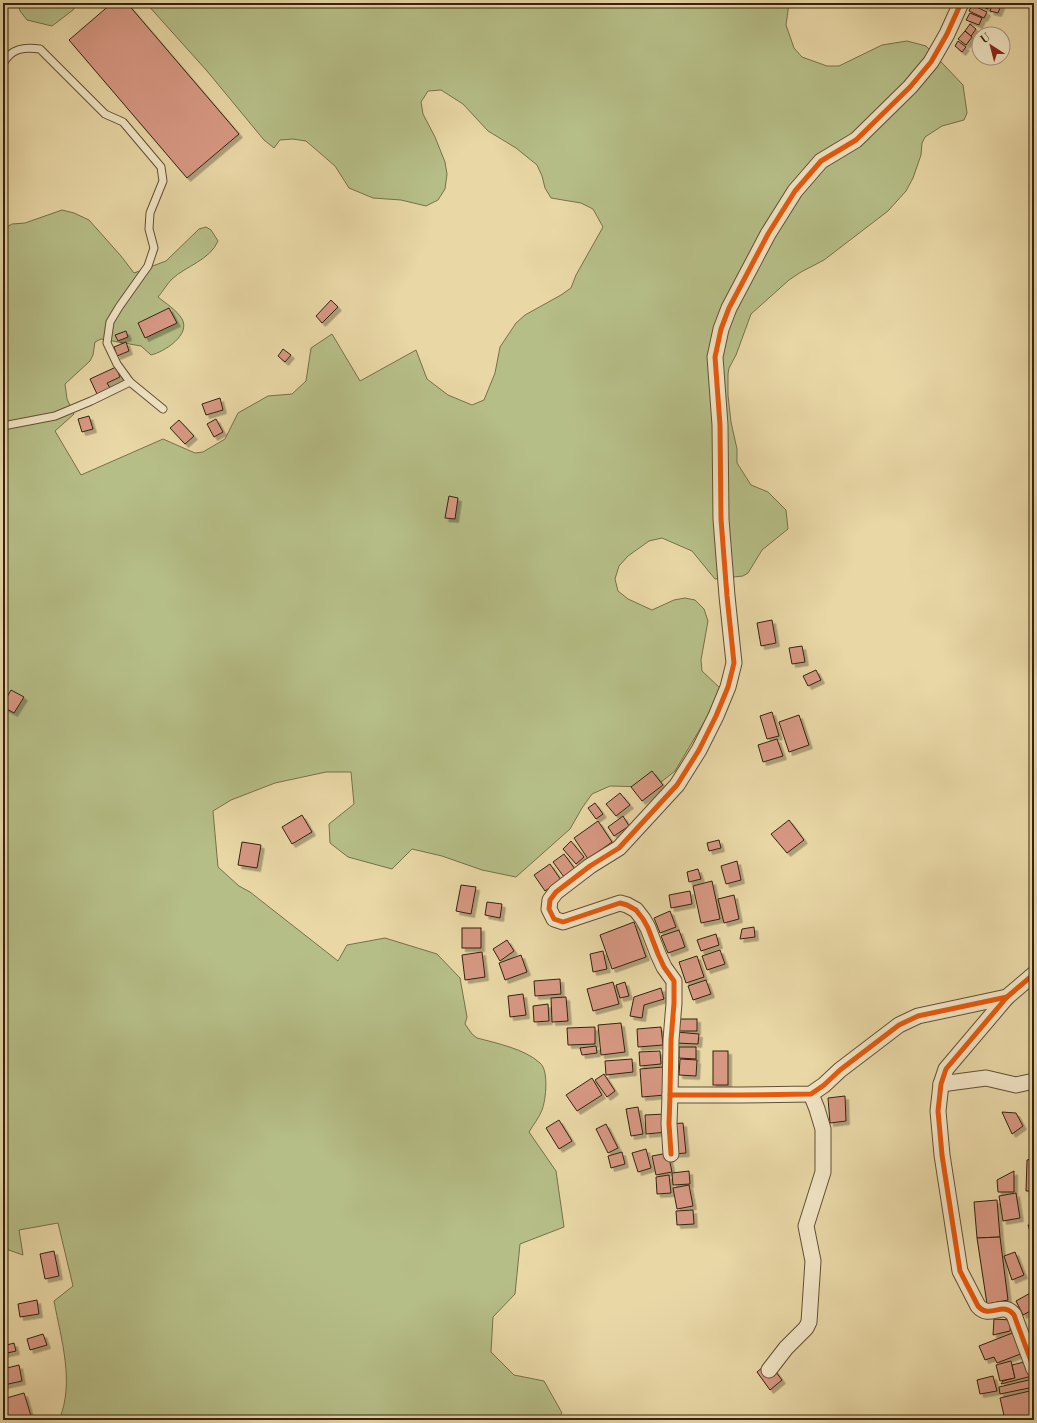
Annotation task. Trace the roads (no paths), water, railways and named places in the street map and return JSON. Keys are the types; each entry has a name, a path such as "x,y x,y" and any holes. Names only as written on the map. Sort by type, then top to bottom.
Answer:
{"street":[{"path":"671,1154 669,1124 670,1040 674,1003 674,981 664,968 648,928 636,910 620,903 563,922 554,919 549,909 550,900 556,892 590,866 618,848 677,785 699,750 728,688 734,663 721,519 720,425 715,357 721,329 729,308 768,234 795,191 821,161 856,140 910,87 931,62 947,34 961,3"},
{"path":"1034,974 1007,997 946,1069 941,1084 938,1111 960,1271 981,1311 987,1312 1006,1309 1011,1311 1014,1315 1034,1369"},
{"path":"670,1094 740,1096 811,1094 899,1025 918,1016 1007,997"},
{"path":"941,1084 986,1078 1016,1085 1034,1081"},
{"path":"769,1370 786,1348 806,1328 809,1322 813,1261 806,1226 824,1172 823,1129 818,1109 811,1094"}],"lane":[{"path":"3,64 12,52 27,48 40,49 105,114 123,122 161,167 163,181 150,213 149,229 154,248 148,266 110,322 107,343 117,364 130,382 163,409"},
{"path":"3,426 55,416 91,402 130,382"}]}
